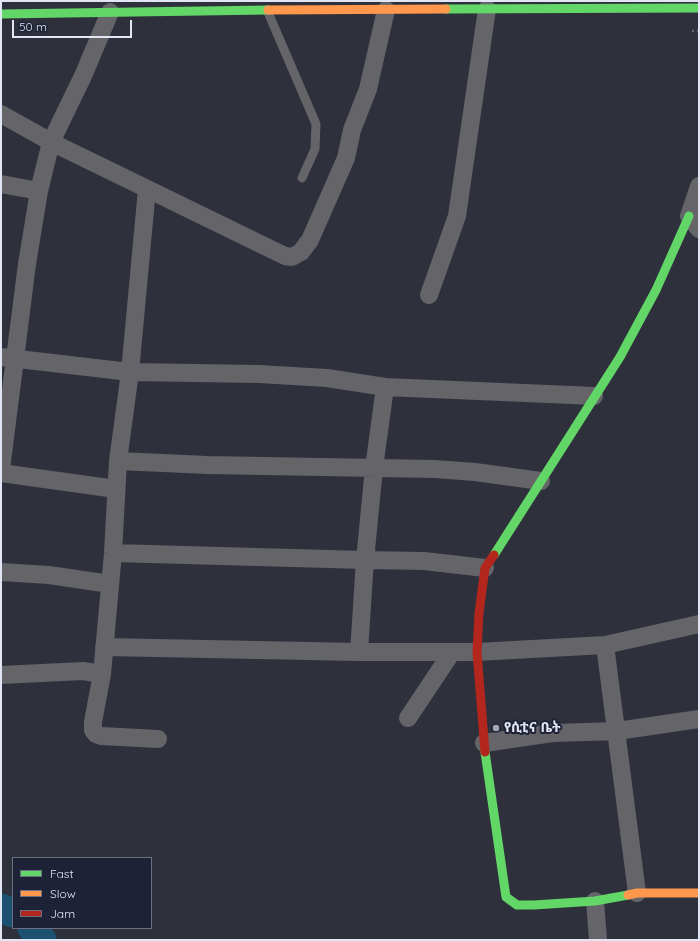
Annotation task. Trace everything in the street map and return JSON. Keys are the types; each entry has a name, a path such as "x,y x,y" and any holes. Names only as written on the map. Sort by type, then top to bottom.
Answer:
{"street":[{"path":"1,14 267,10 699,8"},
{"path":"429,295 457,216 487,9"},
{"path":"1,114 51,142 285,256 292,257 301,252 310,240 346,158 352,130 368,89 386,10"},
{"path":"1,469 8,358 27,264 39,191 51,142 83,76 110,12"},
{"path":"1,184 39,191"},
{"path":"699,186 694,223 620,356 485,568 479,613 477,652 484,743 506,897 517,905 595,901 637,893 699,894"},
{"path":"147,189 130,372 118,461 110,584 102,674 93,722 93,730 96,734 101,736 158,739"},
{"path":"8,358 130,372 259,374 320,378 385,386 594,396"},
{"path":"360,652 365,560 374,468 385,386"},
{"path":"118,461 207,466 435,468 475,472 541,482"},
{"path":"1,474 116,489"},
{"path":"112,553 365,560 424,560 485,568"},
{"path":"1,572 49,575 110,584"},
{"path":"104,647 360,652 477,652 605,645 699,624"},
{"path":"605,645 637,893"},
{"path":"408,718 452,652"},
{"path":"1,675 83,671 102,674"},
{"path":"484,743 553,733 617,731 699,719"},
{"path":"595,901 598,940"}],"lane":[{"path":"267,10 316,124 315,149 302,178"}],"path":[{"path":"692,31 699,31"}],"waterway":[{"path":"1,908 12,913"},
{"path":"33,929 42,940"}],"traffic: fast":[{"path":"446,9 699,8"},
{"path":"1,14 268,10"},
{"path":"494,555 620,357 656,290 689,216"},
{"path":"485,752 506,897 517,905 534,905 595,901 628,895"}],"traffic: slow":[{"path":"268,10 446,9"},
{"path":"628,895 637,893 699,893"}],"traffic: jam":[{"path":"485,752 477,652 479,613 485,568 494,555"}],"place":[{"name":"የሲቲና ቤት","path":"496,728"}]}
